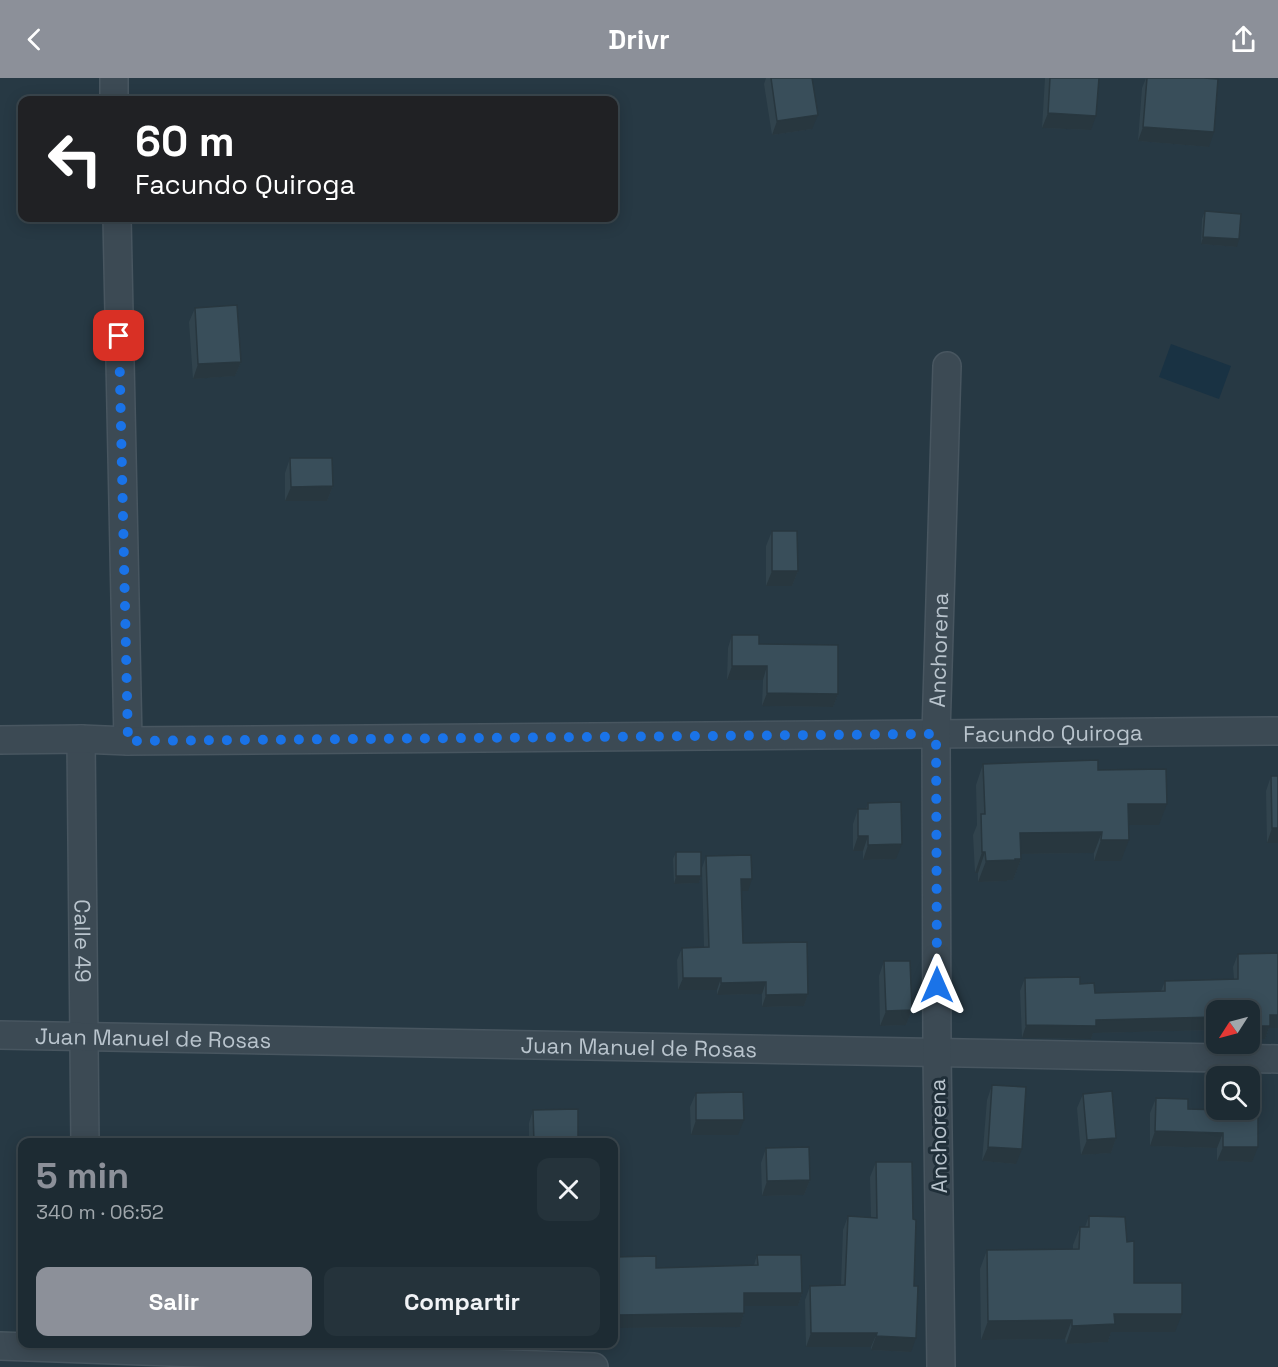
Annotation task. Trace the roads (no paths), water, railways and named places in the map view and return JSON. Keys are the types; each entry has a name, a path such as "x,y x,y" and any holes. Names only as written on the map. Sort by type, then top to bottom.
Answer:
{"street":[{"path":"114,78 114,96"},
{"path":"117,222 128,741"},
{"name":"Anchorena","path":"941,1367 936,734 947,366"},
{"name":"Facundo Quiroga","path":"0,740 128,741 1278,731"},
{"name":"Calle 49","path":"81,739 85,1138"},
{"name":"Juan Manuel de Rosas","path":"0,1035 1278,1059"},
{"path":"0,1346 18,1346"},
{"path":"127,1348 465,1365 594,1367"}],"water":[{"path":"1171,344 1231,366 1219,399 1159,377"}]}
